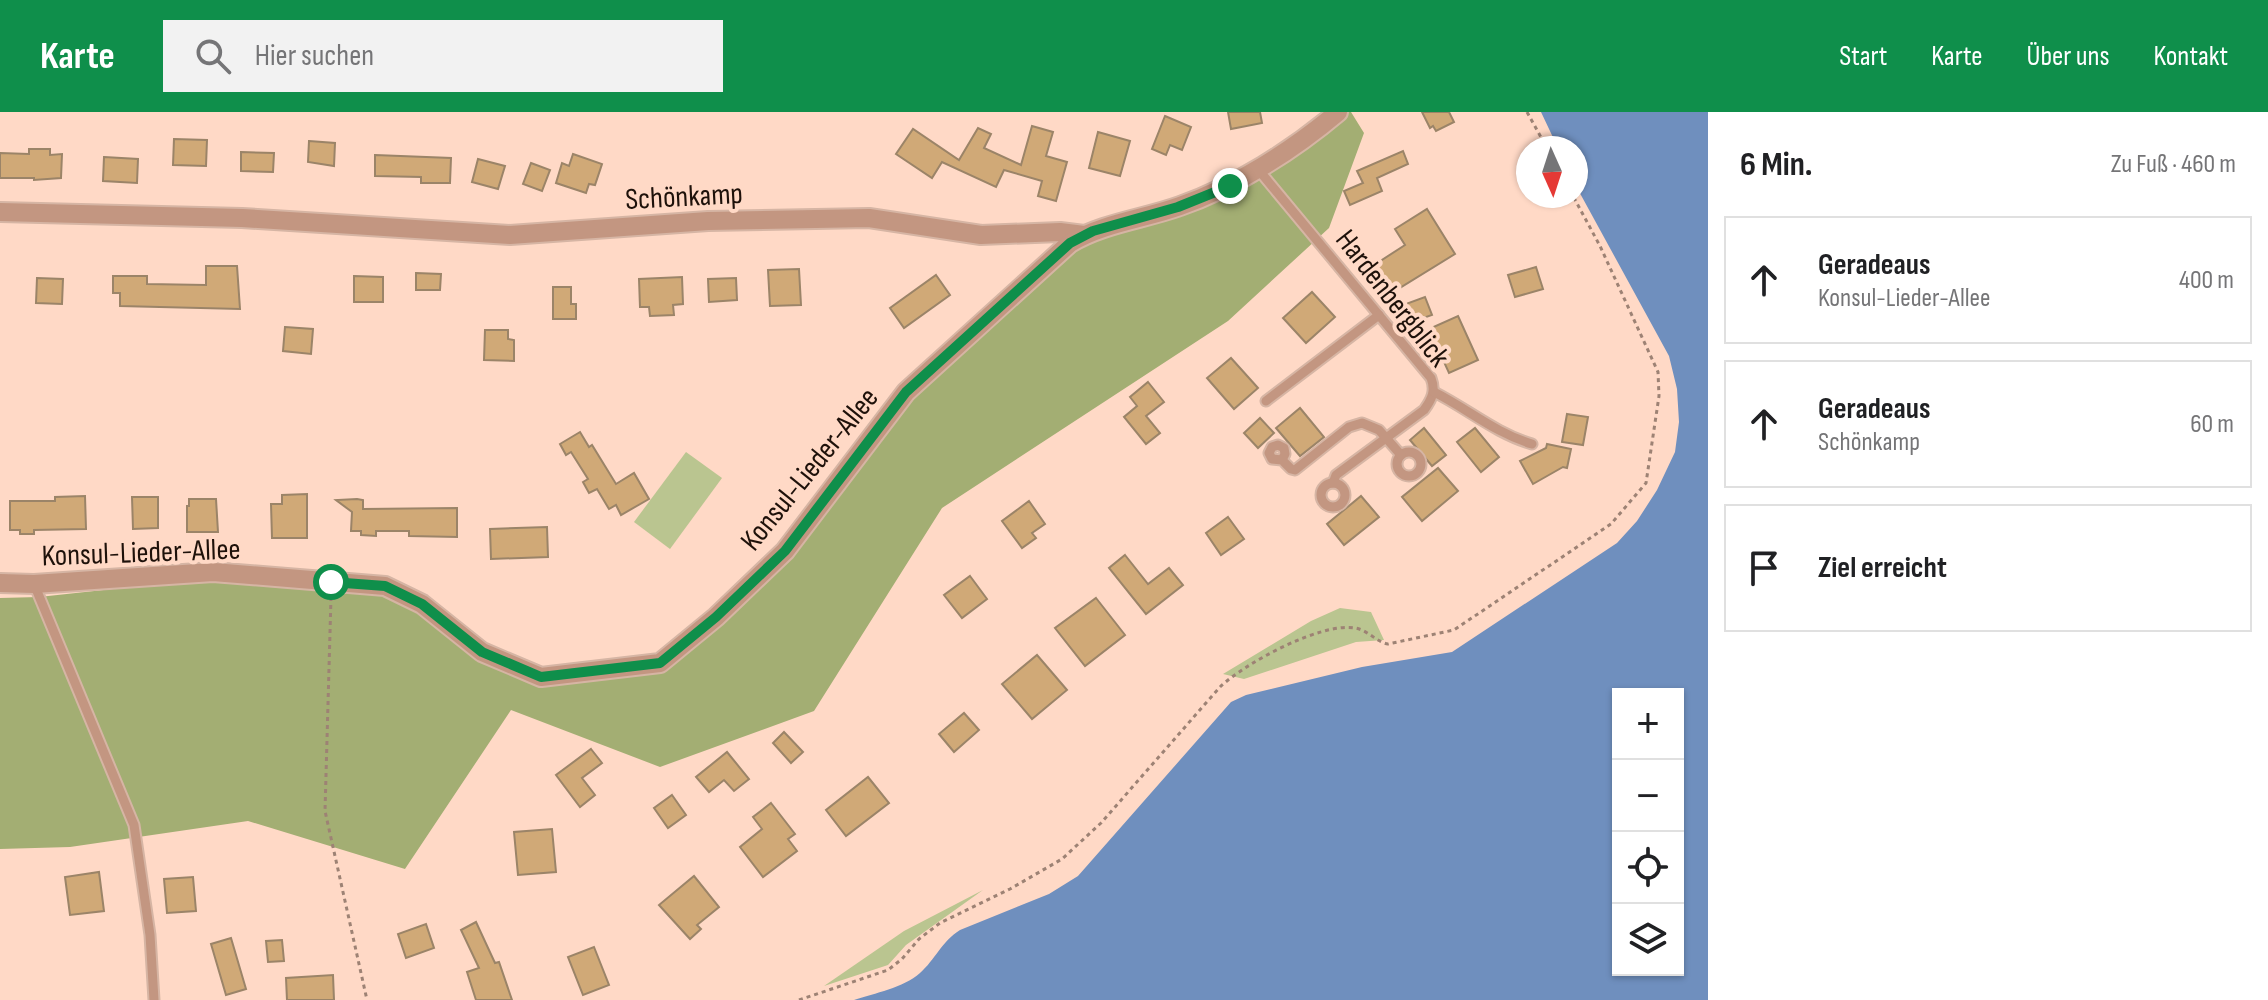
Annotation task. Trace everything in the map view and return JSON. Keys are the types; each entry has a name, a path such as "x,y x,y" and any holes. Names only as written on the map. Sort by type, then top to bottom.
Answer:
{"street":[{"name":"Schönkamp","path":"0,212 242,218 510,235 708,221 869,218 981,235 1060,232 1084,235 1205,197 1257,168 1338,112"},
{"name":"Konsul-Lieder-Allee","path":"0,583 34,584 213,572 385,586 422,604 482,652 541,677 660,663 716,617 785,551 906,392 1070,243 1084,235"}],"lane":[{"name":"Hardenbergblick","path":"1257,168 1431,378 1434,392 1424,410 1336,475 1333,483"},
{"path":"1266,401 1379,315"},
{"path":"1434,392 1502,433 1532,444"},
{"path":"1282,460 1291,469 1301,468 1356,424 1372,426 1401,455"},
{"path":"34,584 134,825 150,935 154,1000"}],"path":[{"path":"1527,112 1540,136"},
{"path":"799,1000 888,970 940,923 1010,889 1062,859 1101,823 1220,687 1237,673 1330,628 1358,628 1388,644 1454,630 1619,517 1648,477 1660,385 1654,360 1579,208"},
{"path":"331,582 325,811 367,1000"}],"green space":[{"path":"1346,112 1351,112 1364,133 1329,228 1228,321 942,508 814,711 660,767 511,710 405,869 248,821 70,847 0,849 0,598 39,597 214,578 384,592 541,680 660,666 794,556 910,397 1087,240 1197,205"},
{"path":"686,452 722,478 670,549 634,522"},
{"path":"1340,608 1371,612 1384,640 1356,642 1244,679 1223,674 1311,621"},
{"path":"983,890 906,945 888,965 824,986 904,931"}],"water":[{"path":"1541,112 1708,112 1708,1000 854,1000 888,990 913,978 960,930 1049,894 1078,876 1231,702 1246,695 1362,667 1452,652 1617,543 1637,521 1657,490 1675,452 1679,422 1677,389 1669,356 1588,208 1588,136 1552,136"}],"building":[{"path":"1228,112 1260,112 1262,123 1231,129"},
{"path":"1422,112 1449,112 1454,122 1436,131 1433,126 1430,128"},
{"path":"1165,116 1191,127 1182,150 1170,145 1166,155 1152,149"},
{"path":"1032,126 1053,132 1046,156 1067,162 1056,201 1038,196 1042,181 1004,170 996,187 942,162 932,178 896,154 913,129 959,160 978,128 991,134 984,148 1021,165"},
{"path":"1098,132 1130,141 1120,176 1089,168"},
{"path":"174,139 207,140 206,166 173,165"},
{"path":"309,141 335,143 334,166 308,162"},
{"path":"29,149 50,149 50,155 62,154 61,178 0,178 0,153 29,154"},
{"path":"1403,151 1408,164 1377,178 1382,191 1350,205 1344,191 1363,183 1357,171"},
{"path":"241,152 274,153 273,172 241,171"},
{"path":"573,154 602,164 595,185 589,184 586,193 556,183 562,163 569,166"},
{"path":"375,155 451,158 450,183 421,183 421,177 375,176"},
{"path":"104,157 138,159 137,183 103,181"},
{"path":"478,159 505,166 498,189 472,182"},
{"path":"531,163 550,170 542,191 523,184"},
{"path":"1427,209 1455,254 1385,297 1368,269 1405,245 1395,229"},
{"path":"206,266 237,266 240,309 120,306 120,293 113,293 113,276 147,276 147,284 206,285"},
{"path":"1536,267 1543,289 1515,297 1508,275"},
{"path":"799,269 801,305 770,306 768,270"},
{"path":"416,273 441,274 440,290 416,290"},
{"path":"936,275 950,295 904,328 890,308"},
{"path":"354,276 383,277 383,302 354,302"},
{"path":"682,277 683,304 673,305 674,315 650,316 649,307 640,307 639,279"},
{"path":"37,278 63,279 62,304 36,303"},
{"path":"736,278 737,300 709,302 708,279"},
{"path":"553,287 571,287 571,304 576,304 576,319 553,319"},
{"path":"1312,292 1335,317 1306,343 1283,318"},
{"path":"1425,297 1432,315 1409,323 1403,305"},
{"path":"1458,316 1478,360 1449,373 1429,329"},
{"path":"285,327 313,329 311,354 283,351"},
{"path":"485,330 508,330 508,339 514,340 514,361 484,360"},
{"path":"1231,358 1258,388 1234,409 1207,378"},
{"path":"1148,382 1164,402 1146,416 1160,433 1146,444 1124,417 1137,406 1130,397"},
{"path":"1300,408 1324,437 1300,456 1276,428"},
{"path":"1567,414 1588,417 1583,445 1562,442"},
{"path":"1260,418 1274,433 1258,448 1244,433"},
{"path":"1424,428 1446,455 1432,466 1410,440"},
{"path":"1475,428 1499,457 1481,472 1457,442"},
{"path":"580,432 589,447 592,445 616,484 634,473 649,499 621,515 616,505 609,509 597,489 589,493 583,482 588,479 571,452 566,455 560,444"},
{"path":"1547,444 1571,449 1567,468 1563,467 1533,484 1520,461 1546,448"},
{"path":"1438,468 1458,491 1422,521 1402,497"},
{"path":"307,494 307,538 272,538 271,504 282,504 282,495"},
{"path":"85,496 86,529 34,530 34,534 10,530 10,501 55,501 55,497"},
{"path":"1361,496 1379,517 1344,545 1327,524"},
{"path":"132,497 158,497 158,528 133,529"},
{"path":"189,499 216,499 218,532 187,532"},
{"path":"336,500 363,500 363,509 457,508 457,537 409,536 409,531 376,531 376,536 361,535 361,531 351,531 352,512"},
{"path":"1029,501 1045,524 1032,533 1036,538 1022,548 1002,521"},
{"path":"1228,517 1244,539 1221,555 1206,533"},
{"path":"547,527 548,557 491,559 490,529"},
{"path":"1125,555 1148,584 1169,568 1183,585 1146,614 1109,568"},
{"path":"970,576 987,599 962,618 944,595"},
{"path":"1096,598 1125,635 1085,666 1055,628"},
{"path":"1037,655 1067,690 1032,719 1002,684"},
{"path":"964,713 979,730 954,752 939,734"},
{"path":"784,732 803,752 791,763 773,743"},
{"path":"591,749 602,763 582,778 595,795 580,807 556,775"},
{"path":"727,752 749,779 734,791 724,780 709,792 696,777"},
{"path":"868,777 889,803 846,836 826,810"},
{"path":"672,795 686,815 668,828 654,808"},
{"path":"771,803 795,834 788,839 797,851 763,877 740,847 762,829 753,817"},
{"path":"552,829 556,872 518,875 514,832"},
{"path":"99,872 104,911 70,915 65,877"},
{"path":"694,876 719,907 697,925 701,929 690,939 659,905"},
{"path":"193,877 196,911 167,913 164,879"},
{"path":"476,922 495,963 499,962 512,1000 476,1000 467,972 479,968 461,930"},
{"path":"426,924 434,948 406,958 398,934"},
{"path":"231,938 246,989 226,995 211,944"},
{"path":"282,940 284,961 268,962 266,941"},
{"path":"594,947 609,985 583,995 568,957"},
{"path":"333,975 334,1000 287,1000 286,978"}],"route":[{"path":"331,582 385,586 422,604 482,652 541,677 660,663 716,617 785,551 906,392 1070,243 1093,231 1178,207 1230,186"}]}
